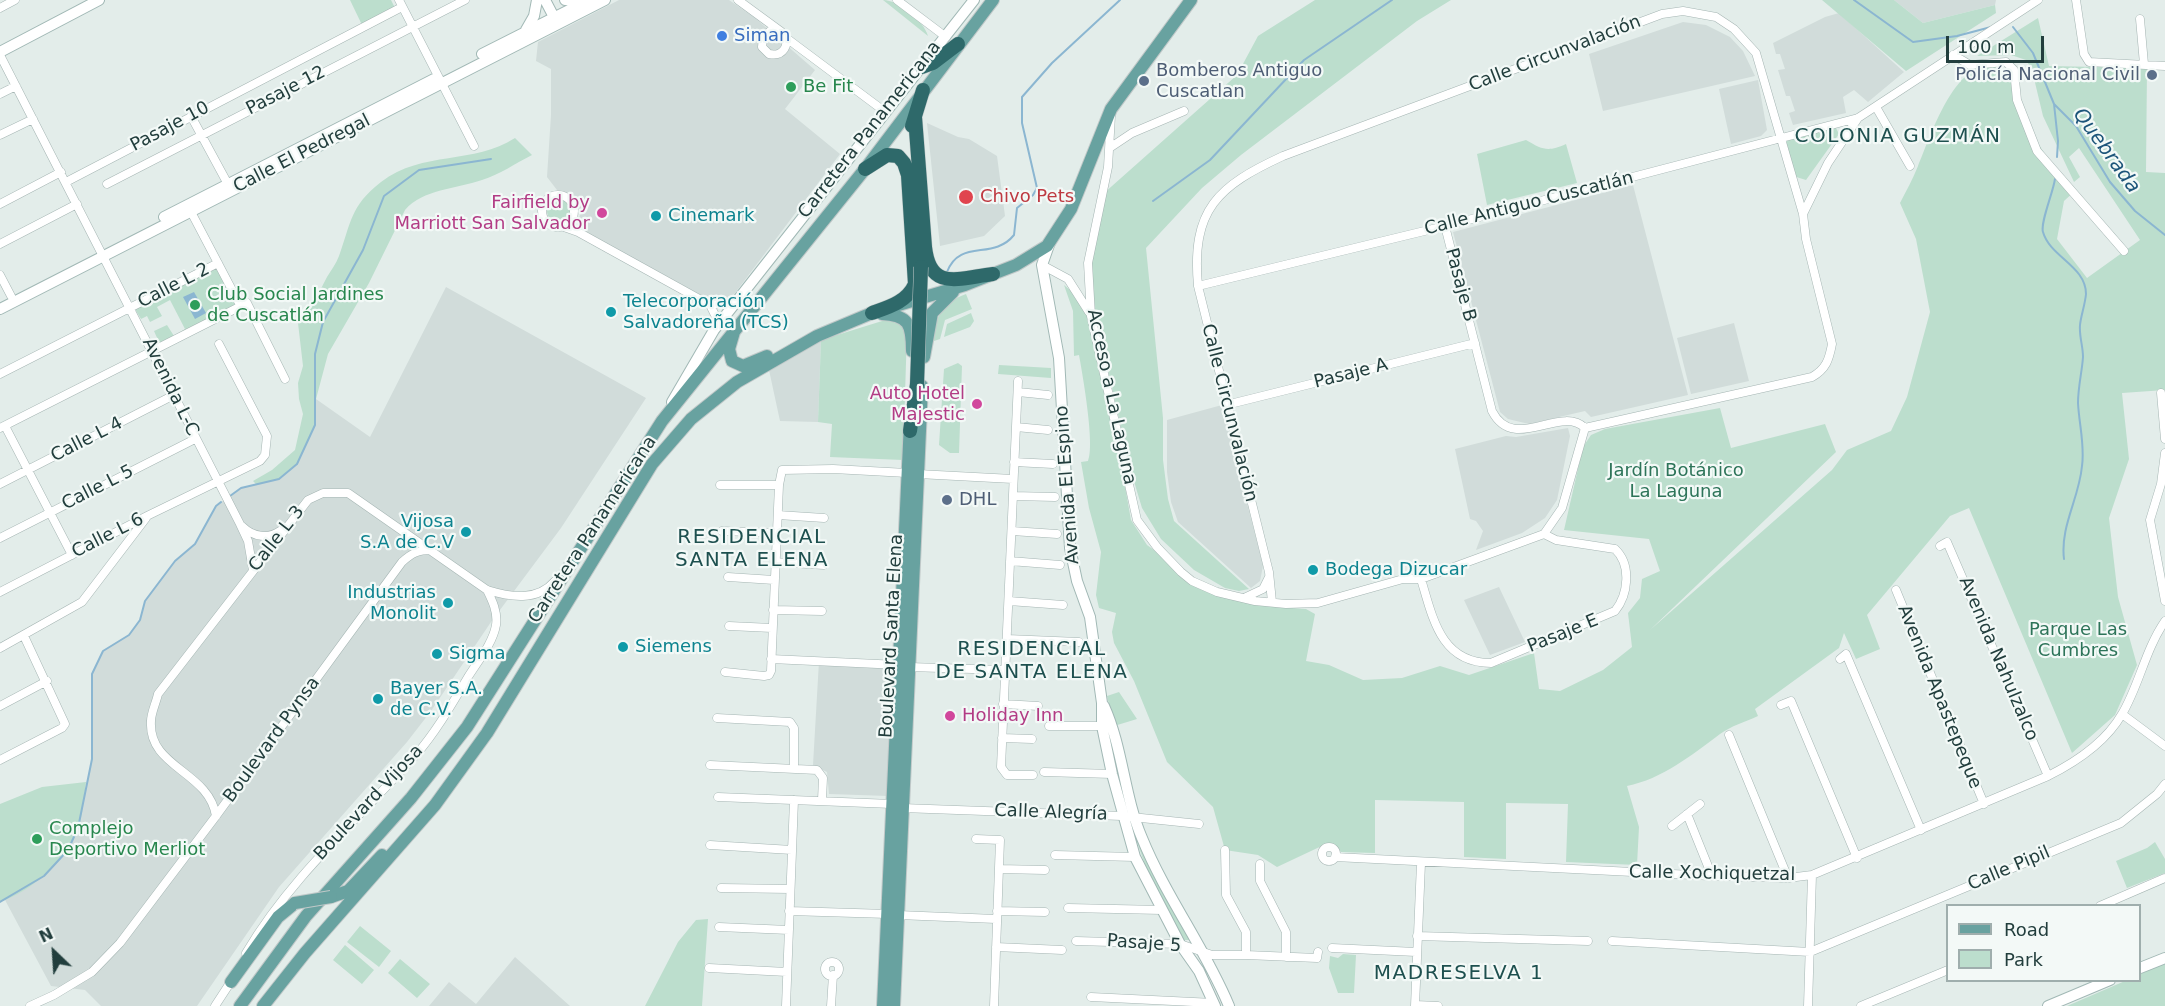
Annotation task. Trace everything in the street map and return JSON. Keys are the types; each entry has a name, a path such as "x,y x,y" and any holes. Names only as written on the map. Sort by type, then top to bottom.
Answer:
{"highway":[{"path":"922,67 933,63 958,44"},
{"path":"910,431 917,384 921,267 912,128 923,90"},
{"path":"915,117 925,246 929,265 936,275 944,279 993,274"},
{"path":"865,169 887,155 898,156 904,163 908,175 915,284 902,301 872,314"}],"main road":[{"path":"0,54 99,0"},
{"path":"526,30 534,16 537,0"},
{"path":"544,0 556,20"},
{"path":"565,0 589,0"},
{"name":"Calle El Pedregal","path":"0,309 189,208 556,20 589,0"},
{"name":"Calle El Pedregal","path":"440,79 526,30 605,0"},
{"name":"Carretera Panamericana","path":"240,1006 306,916 411,798 467,727 562,574 662,420 714,330 884,111 922,67 974,0"},
{"name":"Carretera Panamericana","path":"662,420 865,169 993,0"},
{"name":"Carretera Panamericana","path":"263,1006 282,980 435,805 487,733 652,464 691,418 720,395 807,341 872,314 1016,266 1050,242 1071,208 1111,109 1191,0"},
{"name":"Avenida El Espino","path":"1050,242 1042,266 1059,358 1071,556 1090,617 1102,703 1102,726 1112,774 1128,816 1229,1006"},
{"name":"Calle El Pedregal","path":"0,301 102,254"},
{"path":"1016,266 1042,266"},
{"name":"Boulevard Santa Elena","path":"894,1006 893,915 897,806 907,699 901,621 924,351 928,323 935,307 964,285"},
{"name":"Boulevard Santa Elena","path":"872,314 899,316 910,326 912,348 910,431 913,473 904,666 894,773 898,835 901,840 883,1006"},
{"path":"737,325 729,356 737,365 749,364 807,341"},
{"name":"Avenida El Espino","path":"1102,703 1113,725 1135,857 1180,944 1199,971 1214,1005"},
{"path":"231,982 286,909 295,903 341,895 435,805"},
{"path":"2141,967 2165,958"},
{"path":"2053,1005 2108,982"}],"street":[{"path":"0,8 15,0"},
{"name":"Pasaje 12","path":"107,183 465,0"},
{"path":"738,0 802,51 884,111"},
{"path":"897,0 946,37"},
{"name":"Calle Antiguo Cuscatlán","path":"1198,286 1444,226 1858,118 2038,0"},
{"path":"2076,0 2086,57 2089,62 2165,66"},
{"path":"400,4 474,146"},
{"name":"Pasaje 10","path":"66,182 400,4"},
{"name":"Calle Circunvalación","path":"1272,602 1269,572 1198,286 1196,259 1202,220 1224,190 1244,174 1283,156 1662,14 1683,11 1716,17 1734,29 1756,53 1803,214 1806,239 1832,345 1829,360 1821,372 1812,377 1585,428"},
{"path":"760,17 765,25 762,44 766,52 773,56 784,51 802,51"},
{"path":"2140,19 2144,64"},
{"path":"765,35 773,30 782,34 787,44 784,51"},
{"name":"Avenida L-C","path":"0,54 240,524 248,541 253,570"},
{"path":"1953,55 1970,65 2006,62 2011,65 2016,78 2017,100 2037,151 2124,251"},
{"path":"0,94 16,86"},
{"path":"1876,107 1910,166"},
{"name":"Acceso a La Laguna","path":"1111,109 1111,147 1088,263 1091,316 1137,520 1156,547 1192,581 1235,597 1272,602"},
{"path":"1111,147 1132,133 1184,111"},
{"path":"191,116 230,187"},
{"name":"Calle Antiguo Cuscatlán","path":"1803,214 1828,163 1858,118"},
{"path":"0,135 33,119"},
{"path":"0,204 61,172"},
{"path":"578,232 573,205 567,198 558,195 548,199 543,208 544,218 551,225 578,232 710,305 725,305 737,300"},
{"path":"0,244 77,204"},
{"path":"189,208 241,307"},
{"path":"561,226 568,223 574,216"},
{"name":"Pasaje B","path":"1444,226 1492,411 1502,426 1528,429 1569,421 1579,423 1585,428"},
{"name":"Calle L 2","path":"0,374 218,263"},
{"path":"1042,266 1068,279 1091,316"},
{"path":"0,275 10,296"},
{"path":"72,555 3,427 248,303 285,378"},
{"path":"710,305 717,319 714,330"},
{"name":"Pasaje A","path":"1226,405 1475,343"},
{"name":"Calle L 6","path":"0,592 149,514 260,461 265,455 267,436 219,344"},
{"path":"1018,381 1004,670 1002,771 1007,775 1033,775"},
{"path":"1018,392 1048,395"},
{"path":"2161,393 2165,439"},
{"name":"Calle L 4","path":"0,484 174,395"},
{"path":"1016,427 1048,430"},
{"path":"1272,602 1318,603 1403,579 1421,579 1544,534 1562,508 1585,428"},
{"name":"Calle L 5","path":"0,538 195,439"},
{"path":"2165,453 2161,484 2150,520 2165,601"},
{"path":"1014,462 1053,464"},
{"path":"725,672 769,675 779,486 782,470 833,469 1013,478"},
{"path":"720,484 779,486"},
{"name":"Calle L 3","path":"216,816 206,790 162,755 153,740 151,721 158,694 286,526 302,506 316,495 341,492 362,501 487,590 505,596 530,595 545,590 562,574"},
{"path":"1013,496 1055,497"},
{"path":"0,648 82,602 149,514"},
{"path":"778,515 824,518"},
{"path":"240,524 246,531 263,536 271,536 286,526"},
{"path":"722,531 777,534"},
{"path":"1012,531 1057,534"},
{"name":"Pasaje E","path":"1421,579 1442,638 1448,647 1476,663 1491,663 1615,611 1625,595 1621,555 1615,549 1556,540 1544,534"},
{"name":"Avenida Nahulzalco","path":"1944,544 2048,776"},
{"name":"Boulevard Pynsa","path":"30,1006 54,995 92,972 107,958 216,816 402,562 411,554 422,550 433,550"},
{"path":"1010,561 1060,565"},
{"path":"775,562 824,564"},
{"path":"1235,597 1248,597 1260,592 1266,585 1269,572"},
{"path":"728,578 774,580"},
{"name":"Boulevard Vijosa","path":"215,1006 231,982 259,930 336,837 416,754 442,720 491,639 496,624 496,612 487,590"},
{"name":"Avenida Apastepeque","path":"1896,590 1984,804"},
{"path":"1009,601 1063,605"},
{"path":"774,610 822,611"},
{"name":"Calle Xochiquetzal","path":"1335,857 1712,876 1788,878 1812,875 1984,804 2075,762 2096,744 2122,714 2155,636 2165,621"},
{"path":"729,626 772,628"},
{"path":"0,760 62,728 65,724 47,681 24,636"},
{"path":"1007,639 1079,642"},
{"path":"1843,657 1921,830"},
{"path":"771,659 1004,670"},
{"path":"0,706 47,681"},
{"path":"1781,705 1791,701 1857,858"},
{"path":"1003,705 1038,706"},
{"path":"2122,714 2165,746"},
{"path":"717,718 790,722 794,728 794,769"},
{"path":"1049,726 1102,726"},
{"path":"1729,735 1729,745 1788,878"},
{"path":"1002,738 1032,739"},
{"path":"710,765 817,770 821,774 822,800"},
{"path":"1044,772 1112,774"},
{"name":"Calle Pipil","path":"1810,952 2121,823 2157,794 2165,784"},
{"name":"Calle Alegría","path":"718,796 1128,816 1199,824"},
{"path":"786,1006 794,800"},
{"path":"1672,826 1700,804"},
{"path":"1687,814 1712,876"},
{"path":"976,839 1000,840 994,1006"},
{"path":"710,845 792,850"},
{"path":"1225,850 1226,895 1246,932 1246,955"},
{"path":"1055,855 1135,857"},
{"path":"1421,863 1415,1006 1438,1006"},
{"path":"1260,864 1260,880 1286,932 1286,957"},
{"path":"999,870 1044,870"},
{"path":"1808,1006 1812,875"},
{"path":"2105,904 2165,878"},
{"path":"721,888 790,890"},
{"path":"1068,908 1162,910"},
{"path":"789,911 893,915 997,915 1045,912"},
{"path":"719,927 789,930"},
{"path":"1417,936 1588,942"},
{"name":"Pasaje 5","path":"1076,941 1180,944 1201,952 1246,955 1286,957 1318,955"},
{"path":"1612,941 1810,952"},
{"path":"996,947 1062,950"},
{"path":"1332,948 1416,952"},
{"path":"709,968 787,972"},
{"path":"1861,1006 1946,970"},
{"path":"831,1006 833,975"},
{"path":"50,1006 54,995"},
{"path":"1091,997 1214,1005"}],"shaded area":[{"path":"619,0 729,0 755,18 815,70 785,109 840,154 732,297 723,302 714,302 581,230 578,220 581,213 570,194 557,190 547,177 551,69 536,61 538,42"},
{"path":"1894,0 1996,0 1995,5 1923,23"},
{"path":"1839,13 1904,72 1868,102 1854,90 1843,97 1846,113 1793,125 1789,113 1795,111 1790,96 1786,96 1778,70 1785,69 1780,54 1776,54 1773,43 1825,17"},
{"path":"1683,22 1706,25 1730,37 1743,51 1755,76 1603,111 1589,54"},
{"path":"1758,80 1767,130 1761,136 1731,144 1719,89"},
{"path":"927,123 958,137 969,139 997,156 1005,216 984,236 940,246"},
{"path":"1633,185 1688,395 1591,417 1585,411 1529,424 1508,419 1500,412 1453,232"},
{"path":"446,287 646,398 561,528 491,622 431,711 407,742 279,887 197,1006 101,1006 85,990 51,986 5,900 44,876 78,828 92,759 92,674 103,651 129,635 140,620 145,601 175,561 195,544 216,506 241,488 279,479 315,425 316,399 370,437"},
{"path":"1734,323 1749,381 1691,394 1677,338"},
{"path":"821,340 818,422 780,421 769,370"},
{"path":"1222,405 1263,566 1260,581 1251,588 1178,522 1171,502 1167,472 1167,420"},
{"path":"1568,428 1570,436 1557,500 1545,518 1522,533 1476,550 1483,531 1476,521 1470,519 1455,449 1506,436 1516,437"},
{"path":"1499,587 1525,642 1490,655 1464,600"},
{"path":"819,661 892,666 888,796 829,794 827,772 813,765"},
{"path":"515,957 570,1006 429,1006 449,982 476,1004"}],"green space":[{"path":"350,0 391,0 395,8 362,25"},
{"path":"883,0 910,12 922,24 928,36"},
{"path":"1315,0 1451,0 1417,21 1241,155 1202,188 1146,248 1163,418 1163,460 1168,499 1174,521 1249,589 1239,591 1225,588 1194,570 1161,539 1142,508 1130,468 1093,303 1091,268 1103,194 1237,75 1258,36"},
{"path":"1822,0 1894,0 1923,23 1995,5 1996,13 1906,71"},
{"path":"2038,18 2049,66 2147,68 2146,172 2165,173 2165,390 2122,393 2129,459 2109,518 2118,597 2137,665 2115,715 2072,753 1969,508 1950,516 1867,615 1880,649 1856,659 1844,633 1839,648 1755,709 1758,716 1724,731 1664,772 1627,786 1639,827 1637,865 1566,862 1568,804 1506,803 1506,859 1464,857 1464,802 1375,800 1375,853 1341,852 1336,846 1328,843 1277,867 1258,855 1225,850 1213,807 1167,762 1134,681 1114,643 1112,632 1116,613 1099,608 1096,595 1101,552 1089,508 1081,462 1088,461 1090,453 1088,410 1079,355 1074,356 1073,311 1064,285 1076,295 1087,316 1115,430 1131,520 1147,545 1195,585 1278,607 1306,609 1315,614 1306,661 1329,665 1363,680 1402,678 1440,666 1469,675 1534,653 1539,689 1560,691 1603,670 1632,647 1628,613 1640,598 1642,579 1660,571 1649,539 1564,530 1583,447 1591,435 1605,429 1720,408 1731,448 1825,424 1836,452 1650,630 1832,470 1847,450 1891,431 1907,397 1930,312 1916,239 1900,203 1950,96 1962,80 1976,69 1991,66 2008,73 2034,137 2050,162 2076,190 2064,201 2057,239 2087,278 2140,240 2079,148 2069,157 2080,177 2074,182 2043,116 2032,70 2026,60 2011,55 1977,56"},
{"path":"1836,128 1839,134 1806,180 1793,176 1786,140"},
{"path":"515,138 532,155 488,178 430,194 412,203 405,210 369,283 328,354 316,399 315,425 297,464 279,479 256,484 253,481 272,470 295,450 303,414 298,383 303,366 298,323 311,307 336,262 357,207 381,182 397,172 431,161 483,152"},
{"path":"1526,140 1546,149 1566,144 1577,183 1487,205 1477,154"},
{"path":"559,199 567,203 571,211 567,219 559,223 551,219 547,211 551,203"},
{"name":"Club Social Jardines de Cuscatlán","path":"217,267 237,306 156,348 153,343 158,340 154,331 167,325 174,336 185,329 170,300 157,307 162,316 150,322 147,316 141,319 135,309"},
{"path":"966,294 972,309 945,320 940,339 934,341 936,324 941,312 951,302"},
{"path":"971,313 974,321 970,327 944,337 947,324"},
{"path":"895,317 907,330 903,460 830,457 832,424 818,422 821,340"},
{"path":"958,363 962,366 959,453 950,453 939,445 944,369"},
{"path":"999,365 1051,368 1051,378 998,374"},
{"path":"1119,692 1137,719 1114,726 1107,696"},
{"name":"Complejo Deportivo Merliot","path":"86,782 80,824 66,852 35,883 0,902 0,804 42,787"},
{"path":"1132,828 1189,940 1184,940 1148,873"},
{"path":"2155,842 2165,859 2165,873 2127,888 2116,861 2147,848"},
{"path":"708,919 702,1006 645,1006 678,942 696,920"},
{"path":"360,926 391,951 379,967 347,942"},
{"path":"345,945 374,970 362,984 333,960"},
{"path":"1343,954 1356,955 1354,993 1338,993 1329,968 1330,956 1338,958"},
{"path":"400,959 430,984 417,998 388,973"},
{"path":"2165,963 2165,1006 2067,1006 2123,982 2141,982 2141,974"}],"water":[{"name":"Club Social Jardines de Cuscatlán","path":"194,292 206,313 195,319 183,297"}],"waterway":[{"path":"947,272 960,256 968,252 996,247 1006,243 1014,235 1017,208 1033,195 1037,188 1022,123 1022,97 1052,63 1120,0"},
{"path":"1153,201 1210,160 1304,60 1392,0"},
{"path":"1854,0 1913,42 1957,36 1991,27"},
{"name":"Quebrada","path":"2013,27 2033,53 2054,104 2076,126 2110,182 2135,211 2165,235"},
{"path":"2054,104 2058,141 2057,157"},
{"path":"230,496 241,488 279,479 297,464 315,425 315,354 323,322 363,250 384,196 419,170 491,159"},
{"path":"2055,179 2043,222 2043,232 2047,241 2080,276 2086,294 2080,325 2083,357 2078,403 2083,458 2067,524 2064,559"},
{"path":"0,902 44,876 68,850 78,828 92,759 92,674 103,651 129,635 140,620 145,601 175,561 195,544 216,506 221,502"}],"place":[{"name":"Siman","path":"722,36"},
{"name":"Policía Nacional Civil","path":"2152,75"},
{"name":"Bomberos Antiguo Cuscatlan","path":"1144,81"},
{"name":"Be Fit","path":"791,87"},
{"name":"Chivo Pets","path":"966,197"},
{"name":"Fairfield by Marriott San Salvador","path":"602,213"},
{"name":"Cinemark","path":"656,216"},
{"name":"Club Social Jardines de Cuscatlán","path":"195,305"},
{"name":"Telecorporación Salvadoreña (TCS)","path":"611,312"},
{"name":"Auto Hotel Majestic","path":"977,404"},
{"name":"DHL","path":"947,500"},
{"name":"Vijosa S.A de C.V","path":"466,532"},
{"name":"Bodega Dizucar","path":"1313,570"},
{"name":"Industrias Monolit","path":"448,603"},
{"name":"Siemens","path":"623,647"},
{"name":"Sigma","path":"437,654"},
{"name":"Bayer S.A. de C.V.","path":"378,699"},
{"name":"Holiday Inn","path":"950,716"},
{"name":"Complejo Deportivo Merliot","path":"37,839"}],"district":[{"name":"COLONIA GUZMÁN","path":"1898,137"},
{"name":"RESIDENCIAL SANTA ELENA","path":"752,550"},
{"name":"RESIDENCIAL DE SANTA ELENA","path":"1032,662"},
{"name":"MADRESELVA 1","path":"1459,974"}],"park label":[{"name":"Jardín Botánico La Laguna","path":"1676,481"},
{"name":"Parque Las Cumbres","path":"2078,640"}]}
